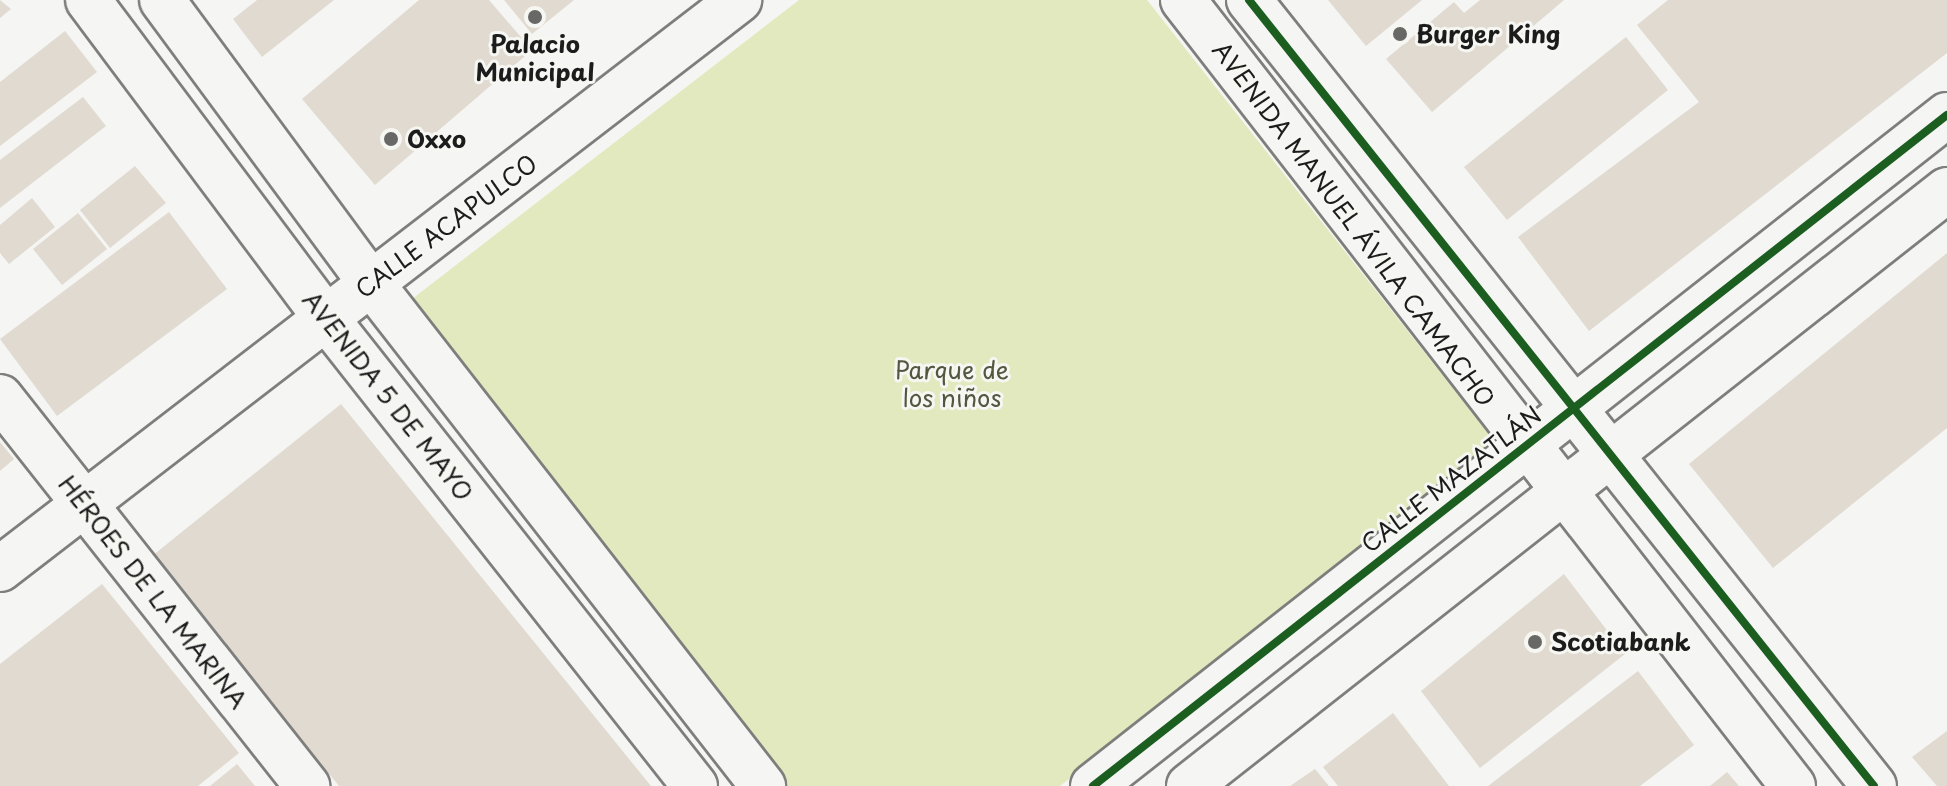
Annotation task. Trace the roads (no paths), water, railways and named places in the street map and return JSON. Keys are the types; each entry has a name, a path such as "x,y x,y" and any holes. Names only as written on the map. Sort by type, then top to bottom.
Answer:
{"street":[{"name":"AVENIDA 5 DE MAYO","path":"88,0 326,318 695,786"},
{"path":"162,0 371,283 763,786"},
{"name":"CALLE ACAPULCO","path":"0,569 739,0"},
{"name":"AVENIDA MANUEL ÁVILA CAMACHO","path":"1183,0 1525,447 1793,786"},
{"path":"1249,0 1874,786"},
{"name":"CALLE MAZATLÁN","path":"1093,786 1947,115"},
{"path":"1189,786 1947,190"},
{"name":"HÉROES DE LA MARINA","path":"0,397 307,786"}],"place":[{"name":"Palacio Municipal","path":"535,17"},
{"name":"Burger King","path":"1400,34"},
{"name":"Oxxo","path":"391,139"},
{"name":"Scotiabank","path":"1535,642"}],"park label":[{"name":"Parque de los niños","path":"952,384"}]}
